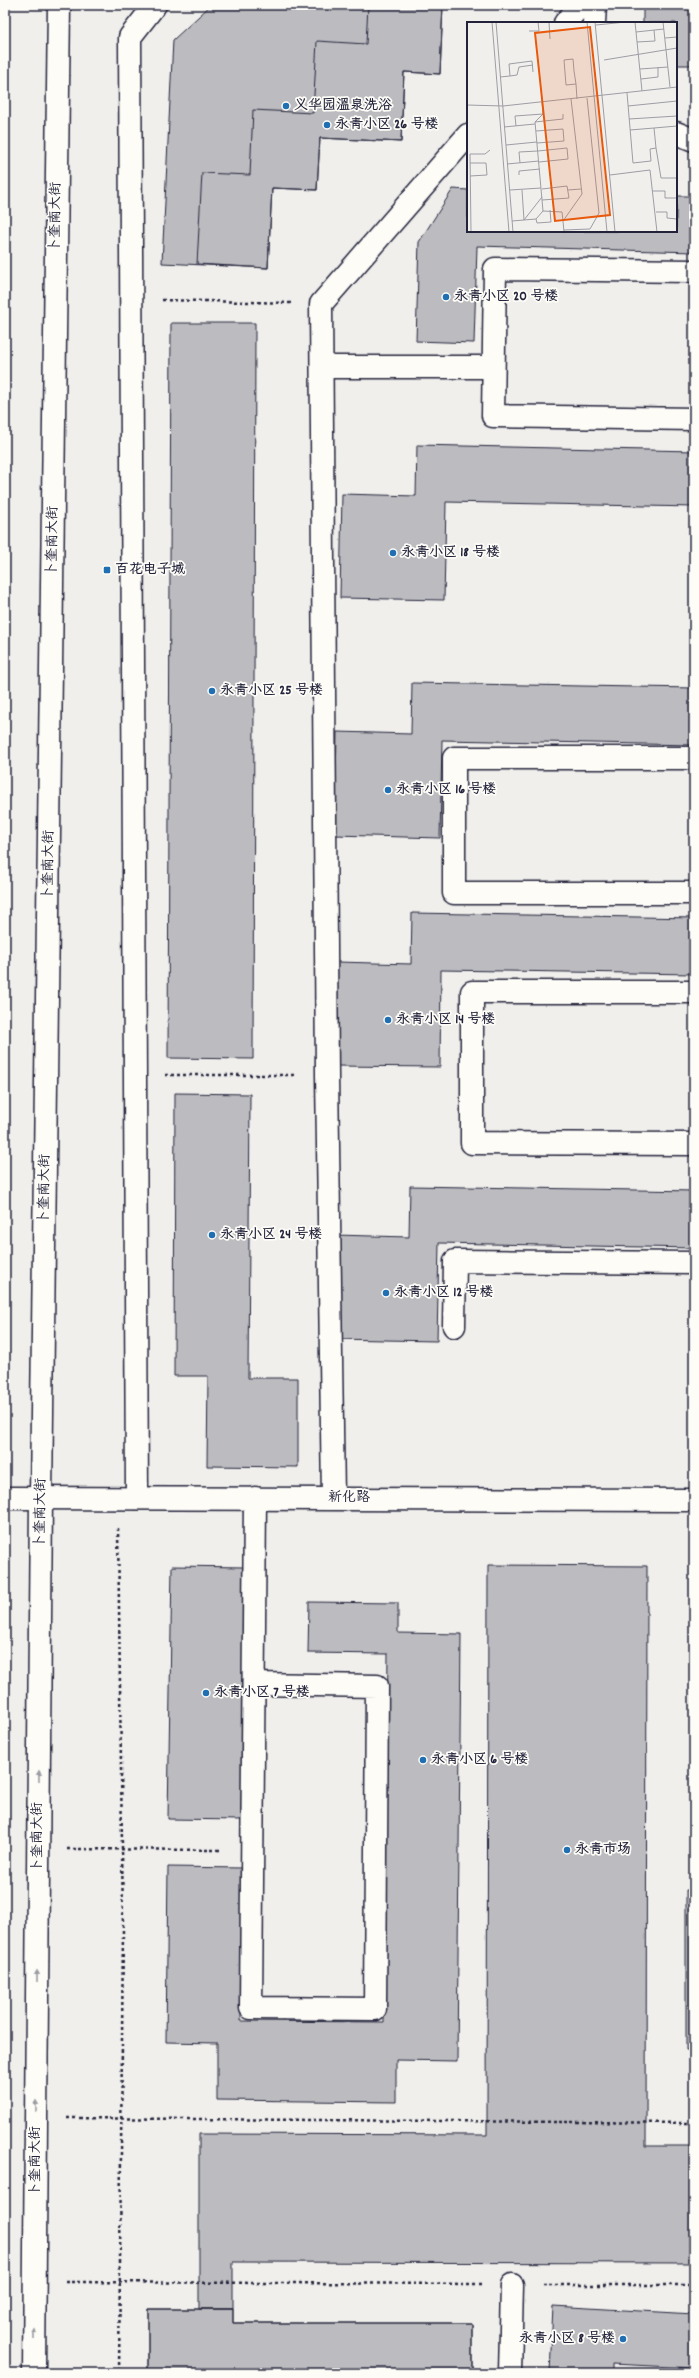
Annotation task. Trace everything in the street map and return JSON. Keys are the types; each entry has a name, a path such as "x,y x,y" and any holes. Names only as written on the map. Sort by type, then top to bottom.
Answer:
{"street":[{"name":"卜奎南大街","path":"34,2373 41,1497 59,5"},
{"path":"128,1498 131,300 130,37 155,5"},
{"path":"566,22 580,5"},
{"path":"594,22 595,5"},
{"path":"677,133 694,140"},
{"path":"333,1498 327,1075 321,304 467,136"},
{"path":"694,271 494,268 493,366 493,416 694,419"},
{"path":"322,368 493,366"},
{"path":"694,758 454,758 454,893 694,893"},
{"path":"694,992 472,992 472,1143 694,1144"},
{"path":"454,1326 454,1261 694,1263"},
{"name":"新化路","path":"5,1498 694,1500"},
{"path":"254,1684 377,1686 375,2009 251,2008 255,1498"},
{"path":"510,2373 512,2285"}],"path":[{"path":"131,300 321,304"},
{"path":"191,1076 327,1075"},
{"path":"120,2373 122,1849 128,1498"},
{"path":"38,1849 253,1850"},
{"path":"36,2118 694,2123"},
{"path":"35,2282 694,2285"}],"building":[{"name":"义华园温泉洗浴","path":"211,5 443,5 440,74 404,72 401,142 320,138 317,190 272,188 268,268 162,263 173,40"},
{"name":"永青小区 26 号楼","path":"368,5 443,5 440,74 404,72 401,142 320,138 317,190 272,188 268,268 197,264 202,173 250,175 253,110 313,113 317,41 366,44"},
{"path":"643,5 694,5 694,65 677,65 677,22 643,22"},
{"name":"永青小区 20 号楼","path":"453,189 467,190 467,232 677,232 677,196 694,196 694,252 477,246 474,343 416,341 419,242"},
{"name":"永青小区 25 号楼","path":"171,323 255,323 253,1059 168,1058"},
{"name":"永青小区 18 号楼","path":"417,445 694,451 694,507 446,502 444,600 340,598 342,494 416,496"},
{"name":"永青小区 16 号楼","path":"412,683 694,688 694,745 442,740 440,838 335,835 337,732 411,734"},
{"name":"永青小区 14 号楼","path":"412,913 694,918 694,974 441,970 440,1067 335,1066 337,962 411,964"},
{"name":"永青小区 24 号楼","path":"175,1093 250,1094 248,1378 298,1378 298,1467 207,1466 208,1376 174,1376"},
{"name":"永青小区 12 号楼","path":"410,1186 694,1191 694,1248 439,1243 437,1341 333,1339 335,1235 409,1237"},
{"name":"永青市场","path":"488,1565 647,1566 646,2146 694,2146 694,2263 233,2262 233,2309 199,2309 199,2134 487,2135"},
{"name":"永青小区 7 号楼","path":"172,1566 245,1567 241,1820 168,1819"},
{"name":"永青小区 6 号楼","path":"309,1602 398,1603 398,1633 461,1634 457,2061 396,2060 396,2102 217,2100 217,2043 166,2042 168,1867 242,1868 241,2021 384,2022 388,1654 308,1653"},
{"path":"686,1890 694,1890 694,2050 686,2050"},
{"name":"永青小区 8 号楼","path":"553,2306 694,2314 694,2368 612,2364 612,2373 550,2373"},
{"path":"148,2309 233,2309 233,2323 472,2323 472,2373 148,2373"},
{"path":"148,2309 233,2309 233,2323 472,2323 472,2373 148,2373"}],"place":[{"name":"义华园温泉洗浴","path":"286,106"},
{"name":"永青小区 26 号楼","path":"327,125"},
{"name":"永青小区 20 号楼","path":"446,297"},
{"name":"永青小区 18 号楼","path":"393,553"},
{"name":"百花电子城","path":"107,570"},
{"name":"永青小区 25 号楼","path":"212,691"},
{"name":"永青小区 16 号楼","path":"388,790"},
{"name":"永青小区 14 号楼","path":"388,1020"},
{"name":"永青小区 24 号楼","path":"212,1235"},
{"name":"永青小区 12 号楼","path":"386,1293"},
{"name":"永青小区 7 号楼","path":"206,1693"},
{"name":"永青小区 6 号楼","path":"423,1760"},
{"name":"永青市场","path":"567,1850"},
{"name":"永青小区 8 号楼","path":"623,2339"}]}
